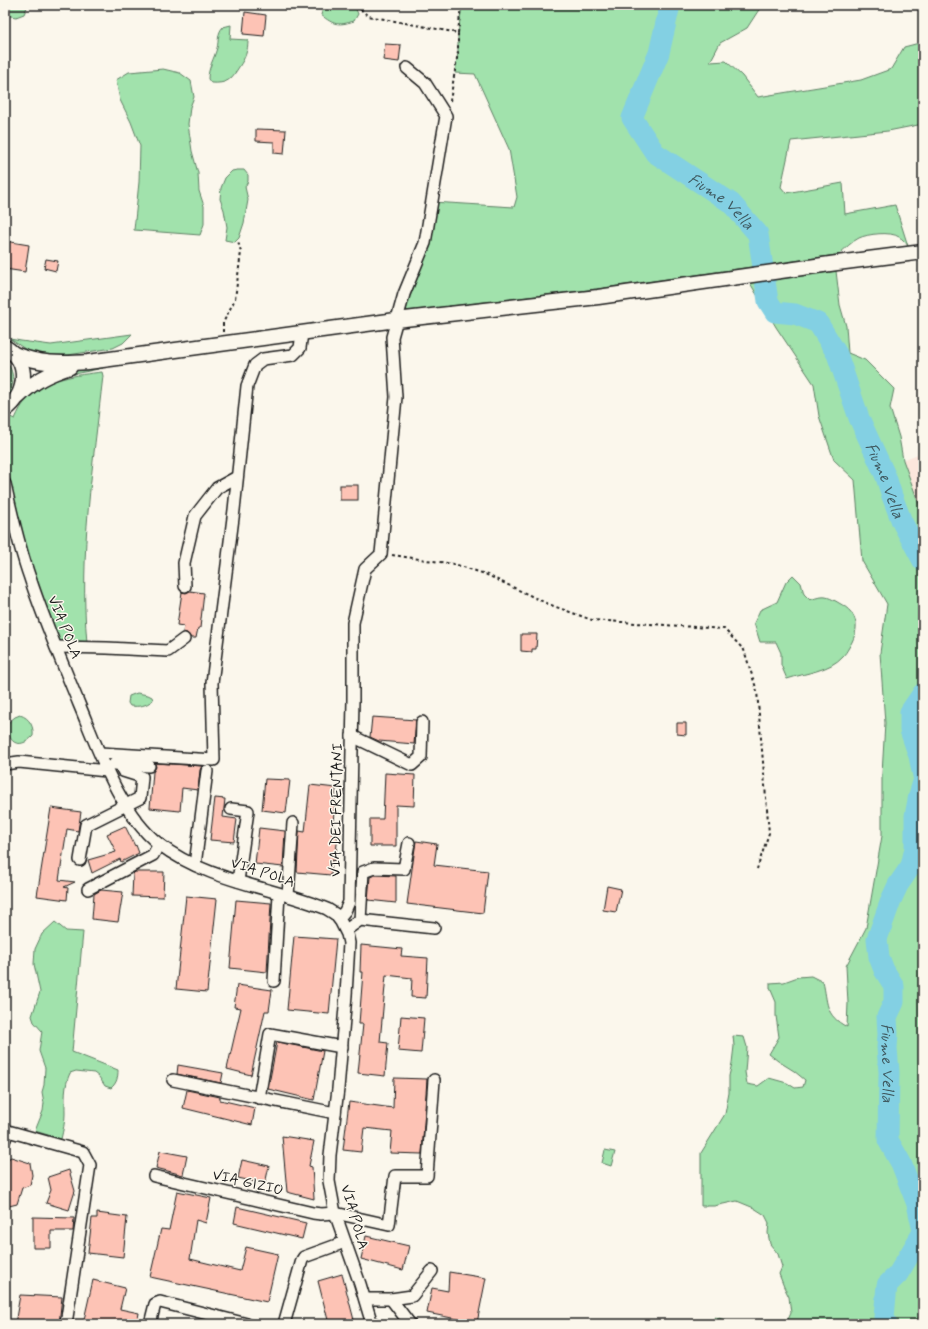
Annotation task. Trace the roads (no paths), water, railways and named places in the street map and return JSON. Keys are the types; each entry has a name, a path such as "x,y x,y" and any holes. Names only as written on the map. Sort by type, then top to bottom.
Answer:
{"main road":[{"path":"9,351 27,359 42,362 57,364 88,362 302,332 598,296 923,252"},
{"path":"9,351 19,362 23,371 22,388 12,404"},
{"path":"12,404 30,385 44,376 88,362"}],"street":[{"path":"396,320 404,294 425,243 446,116 425,84 407,68"},
{"name":"VIA DEI FRENTANI","path":"339,918 345,911 349,902 353,623 365,569 381,554 396,397 392,337 396,320"},
{"path":"5,764 19,762 214,760 212,683 247,386 255,365 263,359 293,355 300,348 302,332"},
{"path":"5,420 12,404"},
{"path":"185,586 184,563 195,516 217,488 237,477"},
{"name":"VIA POLA","path":"5,484 29,576 56,647 104,762 126,805 144,831 176,855 195,865 327,909 339,918 346,930 349,942 346,995 329,1175 330,1194 344,1242 372,1324"},
{"path":"56,647 168,651 184,639"},
{"path":"352,736 412,766 421,757 422,722"},
{"path":"104,762 121,765 149,766"},
{"path":"80,860 86,825 140,798 142,777 123,771 121,765"},
{"path":"195,865 207,771"},
{"path":"231,809 248,810 238,880"},
{"path":"274,981 283,895 293,823"},
{"path":"360,920 363,872 374,868 404,869 408,843"},
{"path":"88,889 153,855 160,844"},
{"path":"346,930 360,920 434,928"},
{"path":"259,1098 270,1034 342,1047"},
{"path":"173,1080 335,1113"},
{"name":"VIA GIZIO","path":"154,1176 313,1213 335,1213 389,1225 395,1176 428,1176 434,1080"},
{"path":"5,1139 8,1131 83,1152 90,1165 66,1324"},
{"path":"284,1324 304,1257 344,1242"},
{"path":"365,1300 391,1299 412,1296 432,1271"},
{"path":"391,1299 410,1324"},
{"path":"150,1324 155,1304 160,1302 247,1324"}],"waterway":[{"name":"Fiume Vella","path":"670,5 659,53 632,118 655,153 731,203 758,234 768,301 775,312 795,314 818,323 837,354 859,418 886,477 902,522 923,561"},
{"name":"Fiume Vella","path":"923,693 910,712 910,730 919,756 923,776"},
{"name":"Fiume Vella","path":"923,782 915,816 915,848 911,866 898,885 891,900 877,939 879,957 884,970 894,986 894,1002 887,1017 889,1072 888,1140 901,1163 917,1204 923,1231"},
{"name":"Fiume Vella","path":"887,1324 884,1317 887,1285 898,1274 923,1232"}]}
